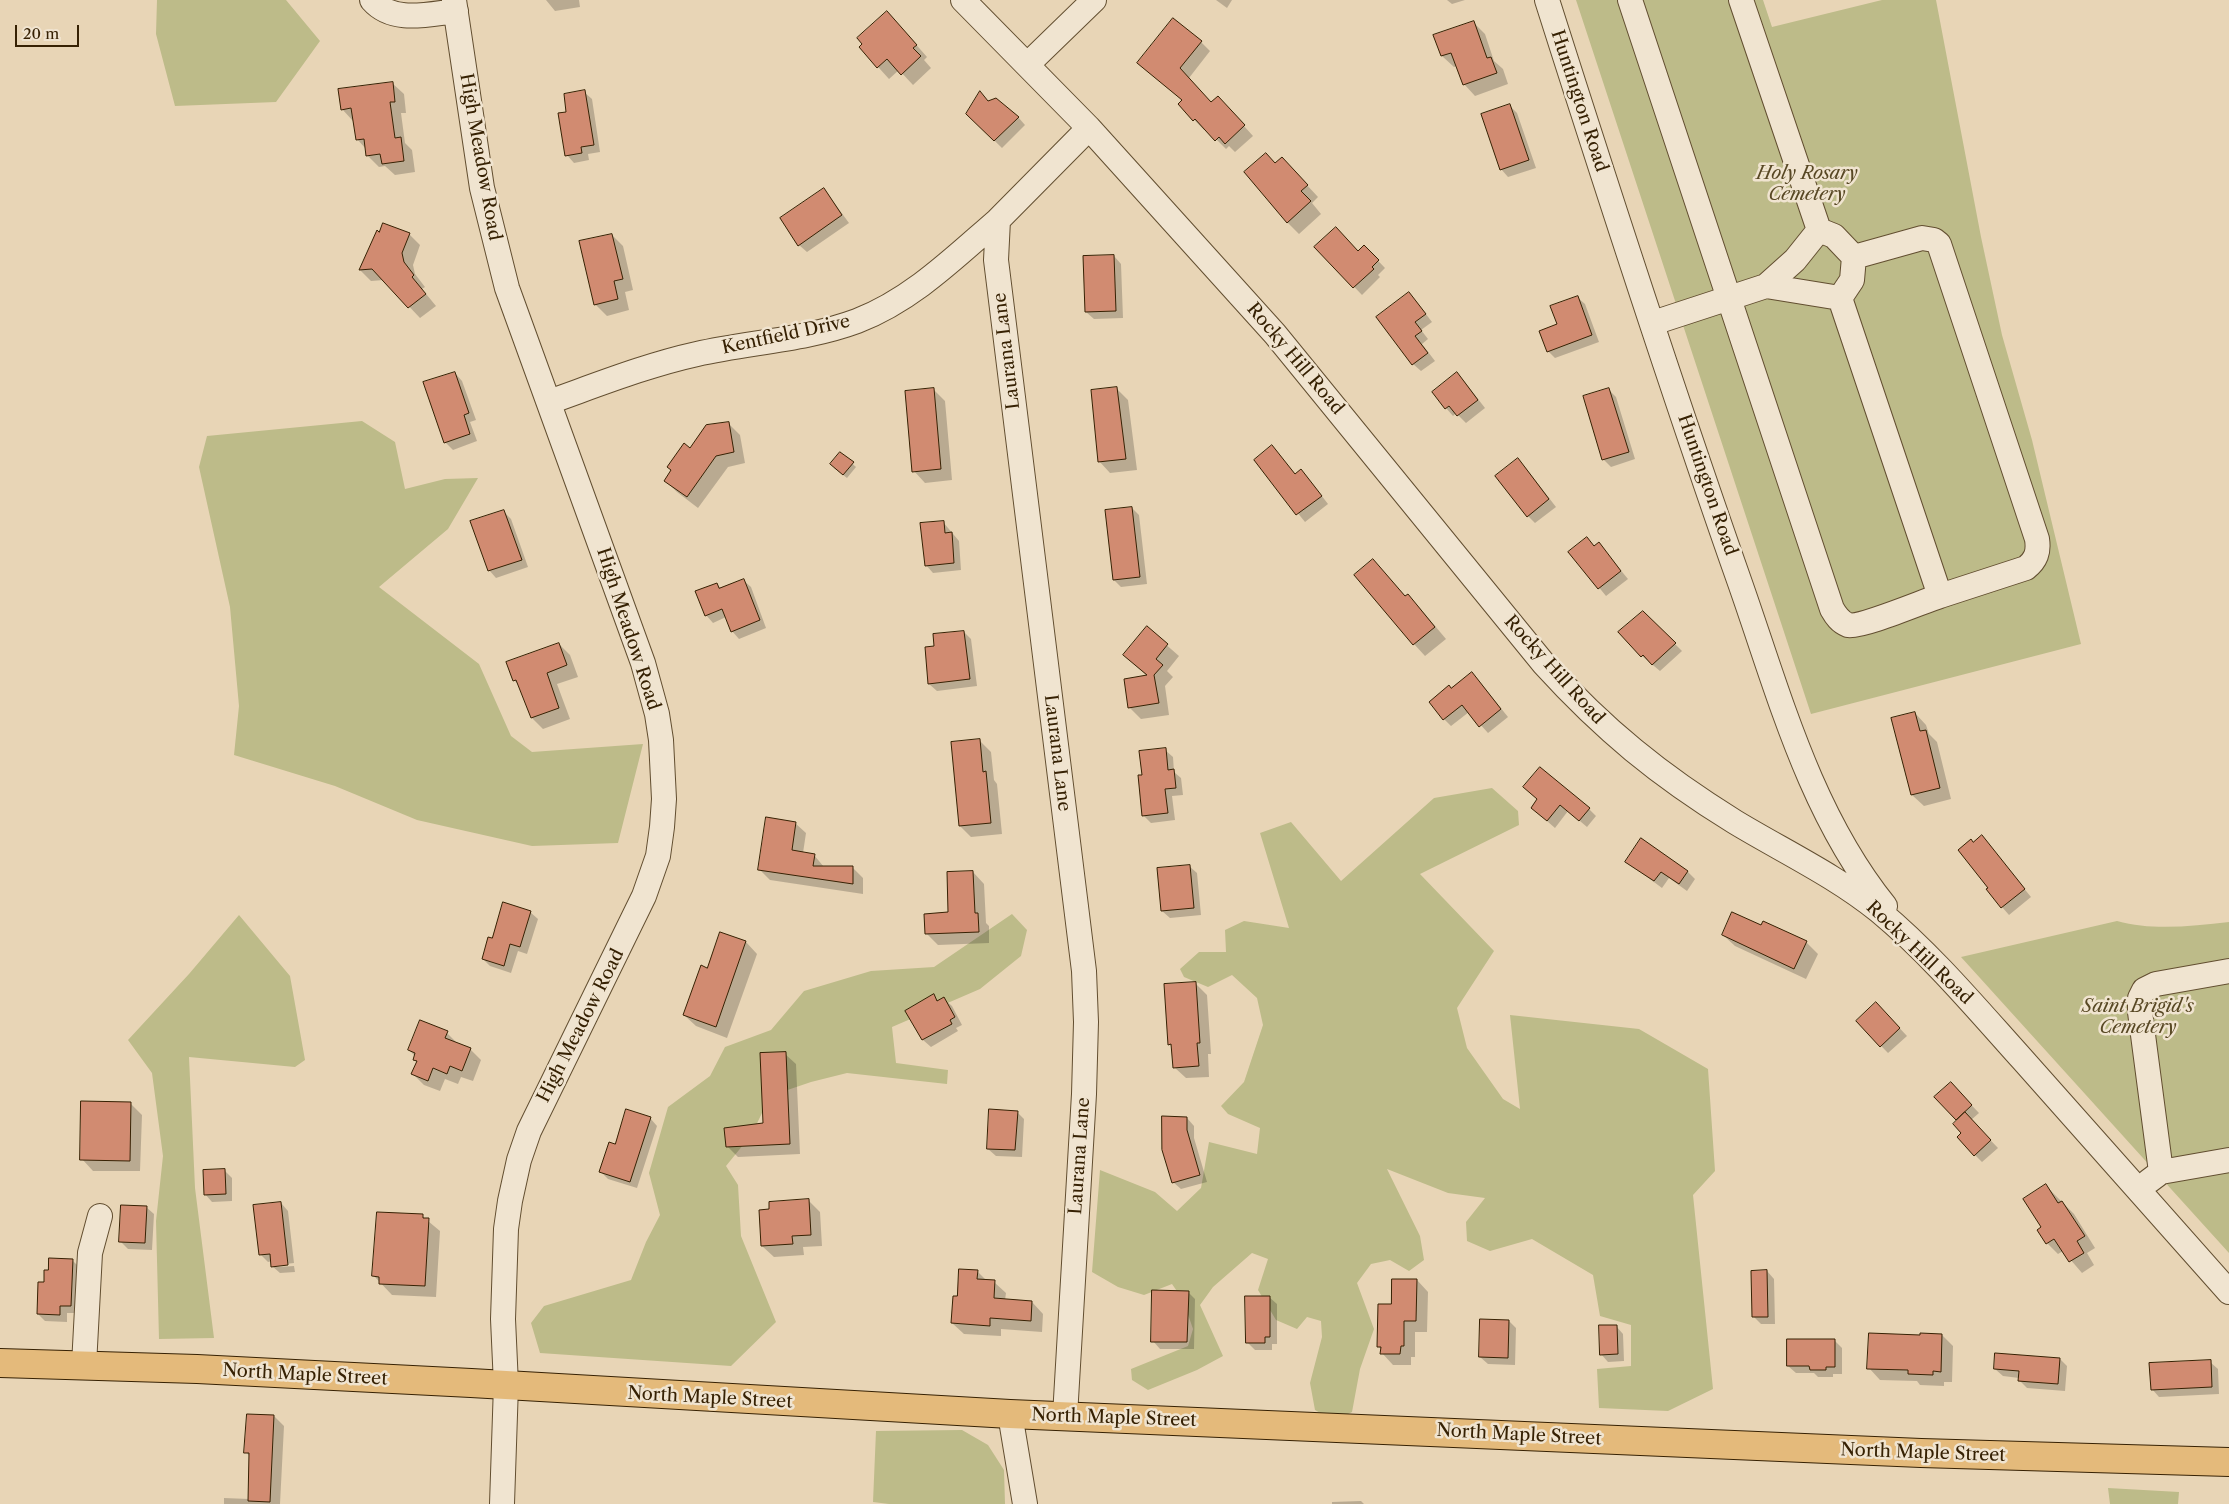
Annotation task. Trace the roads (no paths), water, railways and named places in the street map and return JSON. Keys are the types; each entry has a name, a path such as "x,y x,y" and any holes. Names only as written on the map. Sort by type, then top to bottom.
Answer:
{"main road":[{"name":"North Maple Street","path":"0,1363 84,1365 506,1385 1010,1414 1949,1454 2229,1462"}],"street":[{"name":"High Meadow Road","path":"372,0 377,6 392,14 410,16 455,5 487,214 507,288 643,663 661,740 664,799 658,856 644,896 622,945 529,1131 519,1160 510,1201 506,1229 503,1319 506,1385 502,1504"},
{"name":"Rocky Hill Road","path":"963,0 1089,128 1275,334 1544,664 1586,710 1656,770 1734,821 1862,898 1917,946 1972,1004 2229,1292"},
{"path":"1028,64 1094,0"},
{"name":"Huntington Road","path":"1547,0 1613,207 1710,497 1812,784 1826,815 1847,853 1880,900 1917,946"},
{"path":"1630,0 1728,299 1836,617 1848,625 1857,625 2026,568 2032,564 2038,554 2037,539 1939,244 1934,240 1922,238 1854,258"},
{"path":"1741,0 1819,230 1834,236 1854,258 1852,280 1840,298"},
{"path":"998,220 1089,128"},
{"name":"Kentfield Drive","path":"549,402 696,354 816,332 857,321 917,288 998,220"},
{"name":"Laurana Lane","path":"998,220 996,260 1084,971 1086,1022 1084,1094 1065,1416"},
{"path":"1653,323 1766,286 1795,260 1819,230"},
{"path":"1766,286 1840,298"},
{"path":"1840,298 1940,596"},
{"path":"2161,1172 2140,1012 2140,998 2144,990 2156,984 2229,971"},
{"path":"2138,1190 2161,1172 2229,1160"},
{"path":"84,1365 90,1253 100,1216"},
{"path":"1010,1414 1024,1504"}],"park label":[{"name":"Holy Rosary Cemetery","path":"1807,184"},
{"name":"Saint Brigid's Cemetery","path":"2138,1017"}]}
